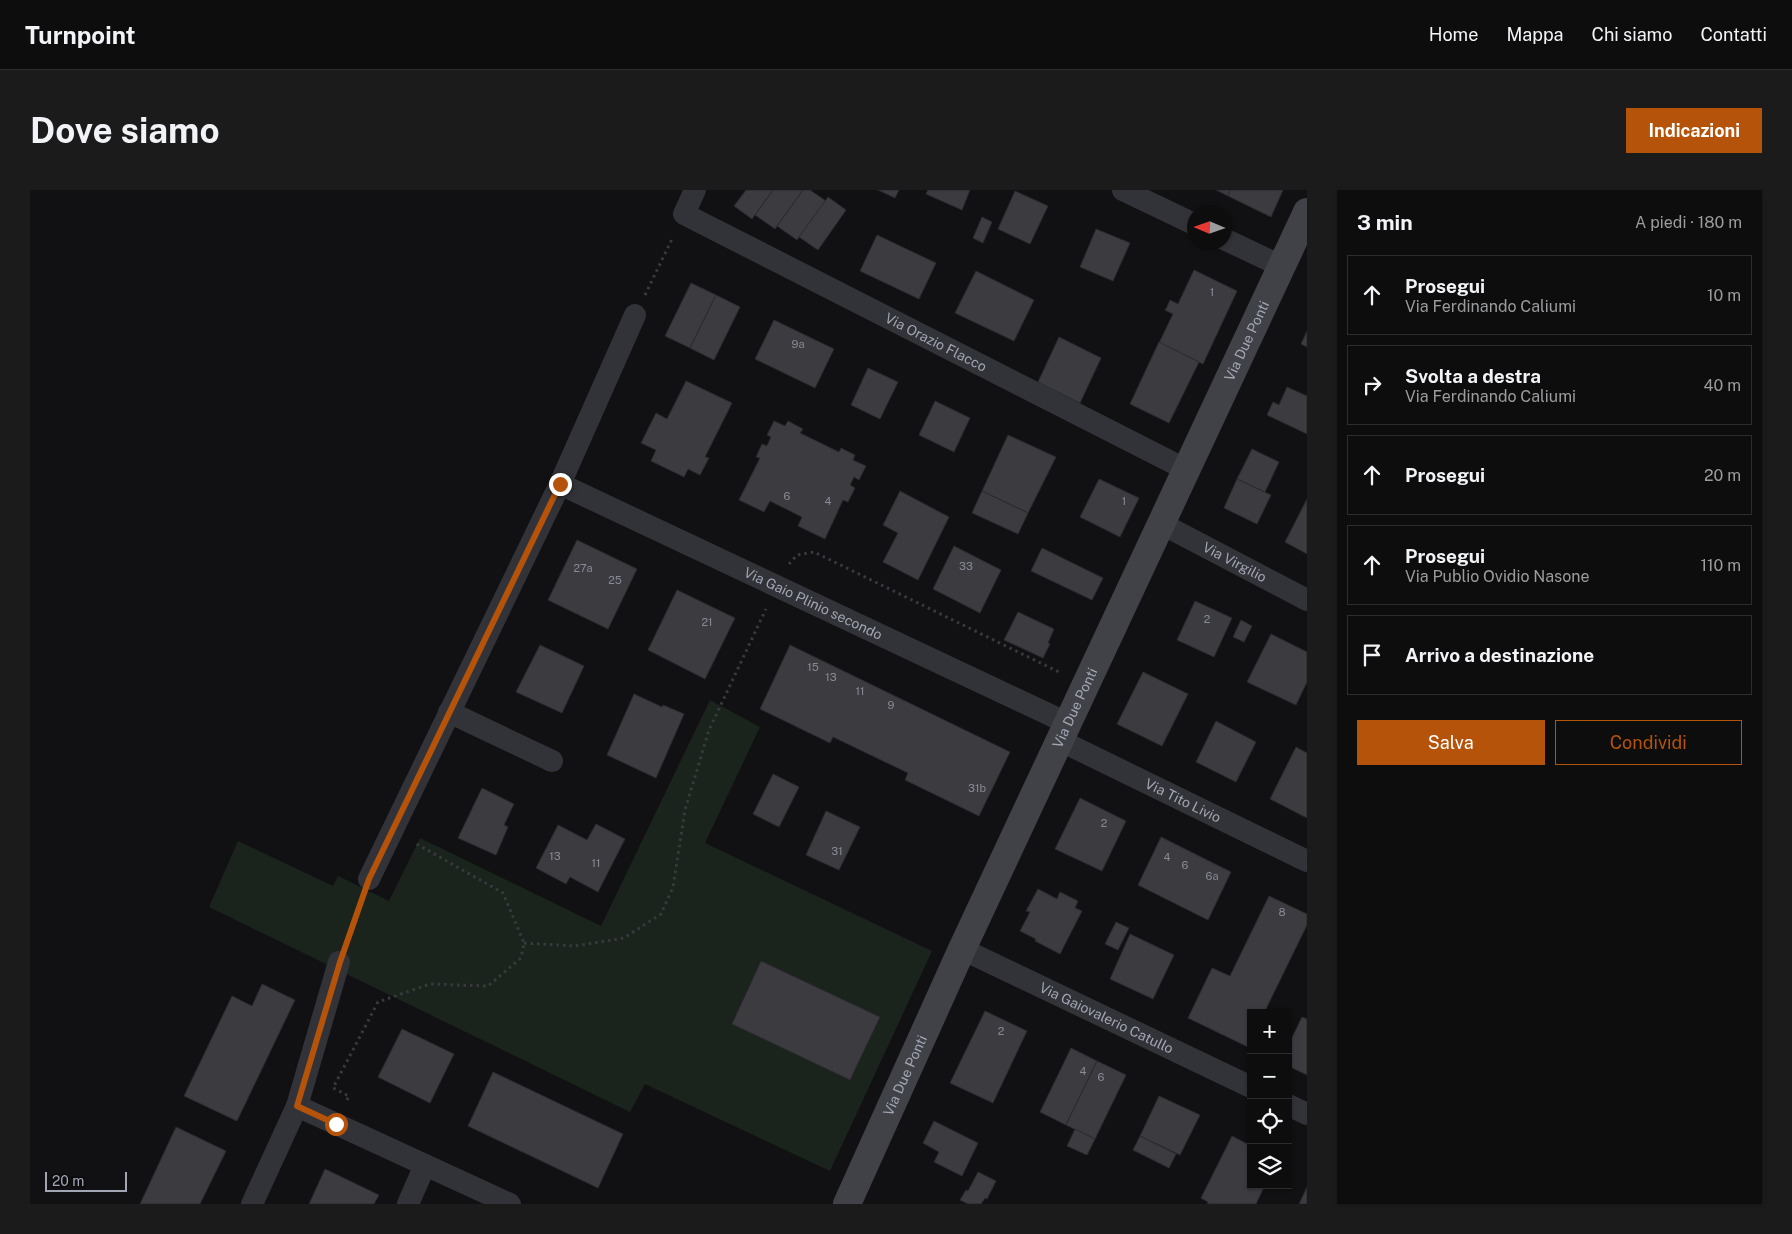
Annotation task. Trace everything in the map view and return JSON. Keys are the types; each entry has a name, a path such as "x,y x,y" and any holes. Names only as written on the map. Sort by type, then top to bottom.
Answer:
{"street":[{"path":"684,214 695,190"},
{"path":"1123,190 1187,221"},
{"name":"Via Due Ponti","path":"847,1204 962,949 1307,212"},
{"name":"Via Orazio Flacco","path":"684,214 1187,470"},
{"path":"1232,243 1281,266"},
{"path":"369,879 560,484 635,315"},
{"name":"Via Gaio Plinio secondo","path":"560,484 776,586 1063,732"},
{"name":"Via Virgilio","path":"1162,524 1307,600"},
{"path":"449,712 552,761"},
{"name":"Via Tito Livio","path":"1063,732 1307,861"},
{"name":"Via Gaiovalerio Catullo","path":"962,949 1247,1085"},
{"path":"252,1204 297,1106 340,962"},
{"path":"297,1106 510,1204"},
{"path":"1292,1107 1307,1114"},
{"path":"408,1204 425,1165"}],"path":[{"path":"635,315 684,214"},
{"path":"524,943 575,946 624,938 661,914 673,887 685,810 709,730 785,568 797,555 814,552 1085,685"},
{"path":"352,1051 378,1002 430,984 488,986 521,958 524,943 503,893 441,856 415,843 397,819"},
{"path":"340,962 369,879"}],"shaded area":[{"path":"710,700 760,727 705,843 932,951 830,1171 645,1084 630,1112 209,907 238,841 333,886 338,876 389,901 420,838 601,926"}],"building":[{"path":"746,190 773,190 752,219 734,206"},
{"path":"773,190 803,190 775,229 755,215"},
{"path":"803,190 810,190 826,201 797,240 777,226"},
{"path":"878,190 899,190 895,198"},
{"path":"928,190 970,190 962,210 926,194"},
{"path":"1216,190 1230,190 1228,196"},
{"path":"1230,190 1283,190 1271,217 1228,196"},
{"path":"1015,191 1048,206 1030,244 998,229"},
{"path":"828,197 846,210 818,250 799,237"},
{"path":"982,217 992,222 983,243 973,238"},
{"path":"1096,229 1130,243 1113,281 1080,267"},
{"path":"877,235 936,263 919,299 860,271"},
{"path":"1194,270 1237,291 1203,364 1159,343 1173,314 1165,310 1170,300 1178,304"},
{"path":"976,271 1034,300 1014,341 955,313"},
{"path":"691,283 716,295 690,348 665,336"},
{"path":"716,295 740,307 714,360 690,348"},
{"path":"774,320 834,349 815,388 755,359"},
{"path":"1307,331 1307,347 1301,344"},
{"path":"1059,337 1101,358 1080,403 1038,382"},
{"path":"1159,342 1199,362 1169,423 1130,404"},
{"path":"868,368 898,382 880,419 851,405"},
{"path":"686,381 732,403 705,457 709,458 700,475 688,469 684,477 651,461 656,450 641,443 656,413 667,419"},
{"path":"1287,387 1307,396 1307,434 1267,415 1273,402 1279,405"},
{"path":"935,401 970,418 954,452 919,435"},
{"path":"774,421 785,426 788,421 803,429 800,433 839,452 841,448 855,455 853,460 866,466 859,480 854,477 850,485 855,488 848,502 843,500 825,539 798,526 802,517 770,501 764,512 739,500 760,458 756,457 762,444 767,446 771,437 767,435"},
{"path":"1008,435 1056,457 1028,513 982,491"},
{"path":"1252,449 1279,462 1265,492 1237,479"},
{"path":"1099,479 1139,498 1120,537 1080,517"},
{"path":"1237,479 1271,495 1257,524 1224,508"},
{"path":"900,491 949,517 918,580 883,562 898,533 883,525"},
{"path":"982,491 1028,513 1018,534 972,513"},
{"path":"1307,499 1307,554 1285,542"},
{"path":"577,540 637,569 608,629 548,600"},
{"path":"954,546 1001,570 980,613 933,589"},
{"path":"1042,548 1103,578 1092,600 1031,571"},
{"path":"677,590 735,618 705,679 648,650"},
{"path":"1195,601 1232,618 1214,657 1177,640"},
{"path":"1018,612 1054,629 1048,643 1050,644 1043,658 1004,640"},
{"path":"1241,620 1252,626 1244,642 1233,637"},
{"path":"1271,634 1307,652 1307,682 1296,705 1247,682"},
{"path":"540,645 584,666 562,713 516,692"},
{"path":"790,645 1010,752 979,816 905,780 908,773 833,737 830,743 760,709"},
{"path":"1143,672 1188,694 1162,746 1117,724"},
{"path":"634,694 662,707 663,705 684,714 656,778 607,755"},
{"path":"1216,721 1256,742 1236,782 1196,762"},
{"path":"1296,747 1307,753 1307,818 1270,799"},
{"path":"773,774 799,787 779,827 753,814"},
{"path":"482,788 514,804 504,825 508,827 496,855 458,838"},
{"path":"1080,798 1126,821 1102,871 1055,849"},
{"path":"826,811 860,827 839,870 806,855"},
{"path":"596,824 625,839 598,892 570,877 566,884 536,868 558,825 587,840"},
{"path":"1161,837 1231,872 1208,920 1138,885"},
{"path":"1038,889 1057,899 1060,892 1078,901 1075,908 1082,911 1060,954 1020,931 1030,912 1026,911"},
{"path":"1269,896 1307,914 1307,925 1266,1009 1247,1009 1247,1047 1188,1018 1212,968 1230,976"},
{"path":"1116,922 1129,928 1118,950 1105,944"},
{"path":"1130,934 1174,955 1153,999 1110,979"},
{"path":"761,961 880,1017 850,1080 732,1024"},
{"path":"262,984 295,1000 237,1121 184,1096 232,996 252,1006"},
{"path":"985,1011 1027,1031 993,1103 950,1083"},
{"path":"1302,1017 1307,1019 1307,1075 1292,1068 1292,1038"},
{"path":"402,1029 454,1054 430,1103 378,1077"},
{"path":"1071,1048 1097,1061 1066,1125 1040,1112"},
{"path":"1097,1061 1126,1075 1095,1139 1066,1125"},
{"path":"493,1072 623,1134 598,1188 468,1126"},
{"path":"1159,1096 1200,1115 1180,1155 1140,1136"},
{"path":"934,1121 978,1143 962,1176 934,1162 939,1152 923,1143"},
{"path":"176,1127 226,1151 200,1204 140,1204"},
{"path":"1075,1129 1095,1139 1087,1155 1067,1146"},
{"path":"1140,1136 1176,1154 1169,1168 1133,1150"},
{"path":"1232,1136 1247,1144 1247,1189 1263,1189 1256,1204 1207,1204 1208,1202 1201,1198"},
{"path":"325,1169 379,1195 374,1204 309,1204"},
{"path":"978,1172 996,1181 987,1199 985,1198 981,1204 968,1204 960,1200 966,1190 968,1191"},
{"path":"1307,1187 1307,1204 1299,1204"}],"route":[{"path":"336,1124 297,1106 340,962 369,879 560,484"}]}
